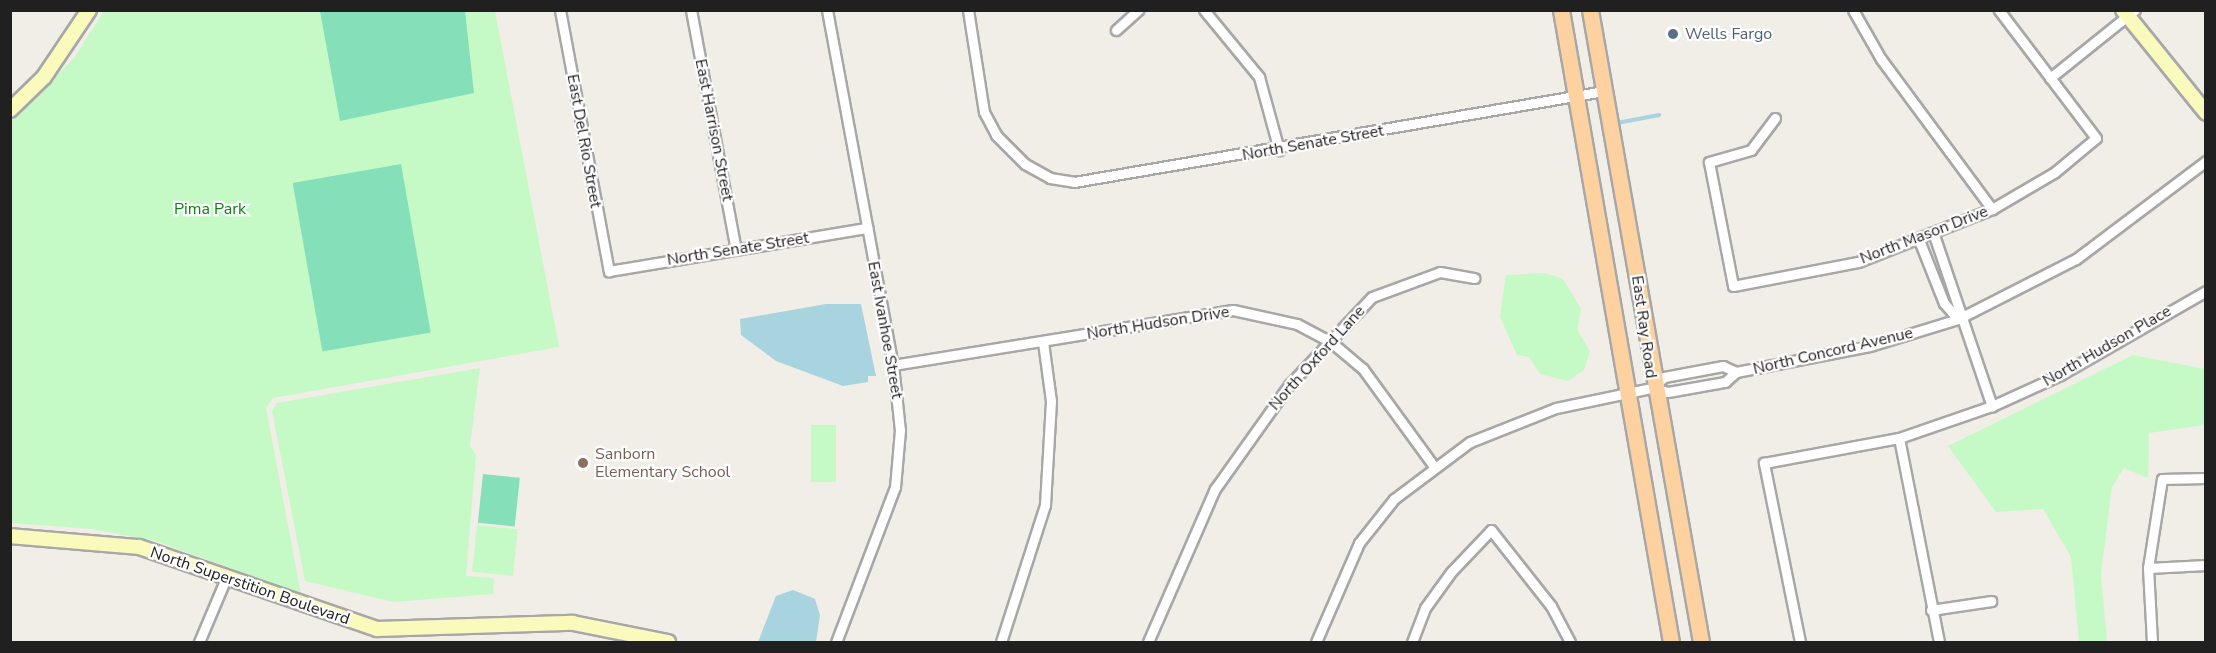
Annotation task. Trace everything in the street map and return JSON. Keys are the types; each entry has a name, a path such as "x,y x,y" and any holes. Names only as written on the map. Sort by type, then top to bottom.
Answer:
{"main road":[{"name":"East Ray Road","path":"1561,10 1577,96 1623,394 1671,642"},
{"name":"East Ray Road","path":"1590,10 1652,388 1701,642"}],"street":[{"path":"10,110 44,76 89,10"},
{"name":"East Del Rio Street","path":"560,10 609,271"},
{"name":"East Harrison Street","path":"691,10 736,250"},
{"name":"East Ivanhoe Street","path":"827,10 893,365 900,430 895,488 836,642"},
{"name":"North Senate Street","path":"968,10 984,112 996,135 1024,164 1050,178 1074,182 1279,150 1604,91"},
{"path":"1116,30 1138,10"},
{"path":"1204,10 1259,77 1279,150"},
{"path":"1853,10 1881,58 1992,209"},
{"path":"1999,10 2050,78 2128,13 2205,113"},
{"name":"North Mason Drive","path":"1775,118 1751,150 1709,162 1733,286 1848,265 1934,235 1992,209 2055,172 2096,138 2050,78"},
{"name":"North Concord Avenue","path":"1316,642 1359,543 1394,499 1433,465 1500,428 1652,388 1668,392 1713,384 1736,372 1891,340 1958,319 2076,260 2205,161"},
{"name":"North Senate Street","path":"609,271 867,228"},
{"path":"1934,235 1957,292 1958,319 1992,406"},
{"path":"1919,240 1944,303 1958,319"},
{"name":"North Oxford Lane","path":"1148,642 1215,489 1263,417 1330,342 1372,297 1402,282 1440,272 1474,278"},
{"name":"North Hudson Place","path":"1800,642 1764,463 1899,438 1992,406 2060,375 2205,291"},
{"name":"North Hudson Drive","path":"893,365 1233,310 1297,324 1330,342 1363,369 1433,465"},
{"path":"1001,642 1045,506 1051,401 1043,342"},
{"name":"North Concord Avenue","path":"1652,388 1664,377 1712,368 1736,372"},
{"path":"1899,438 1939,642"},
{"path":"2152,642 2148,568 2162,479 2205,478"},
{"path":"1412,642 1425,608 1451,572 1491,530 1551,606 1570,642"},
{"name":"North Superstition Boulevard","path":"10,536 139,547 377,629 573,623 668,642"},
{"path":"2148,568 2205,565"},
{"path":"200,642 226,578"},
{"path":"1931,610 1991,601"}],"green space":[{"name":"Pima Park","path":"104,11 495,11 559,347 273,398 266,408 301,594 156,541 92,529 11,523 10,123 74,58"},
{"path":"320,11 465,11 474,93 340,121"},
{"path":"401,164 431,332 322,352 293,183"},
{"path":"1546,273 1563,279 1581,309 1577,330 1590,351 1584,370 1568,381 1540,374 1529,357 1517,355 1500,317 1506,275"},
{"path":"2133,355 2205,369 2205,425 2149,433 2148,478 2124,468 2112,487 2101,574 2107,642 2079,642 2071,557 2043,509 1996,512 1948,446"},
{"path":"480,368 470,446 476,455 466,576 494,578 493,594 393,602 305,581 272,411 277,403"},
{"path":"811,425 836,425 836,482 811,482"},
{"path":"483,474 520,478 515,527 478,523"},
{"path":"477,525 518,529 513,576 472,572"}],"water":[{"path":"826,304 861,304 876,376 868,376 868,382 843,386 776,361 741,335 740,319"},
{"path":"793,590 815,599 820,615 816,642 758,642 776,596"}],"waterway":[{"path":"1617,123 1659,115"}],"place":[{"name":"Wells Fargo","path":"1673,34"},
{"name":"Sanborn Elementary School","path":"583,463"}]}
